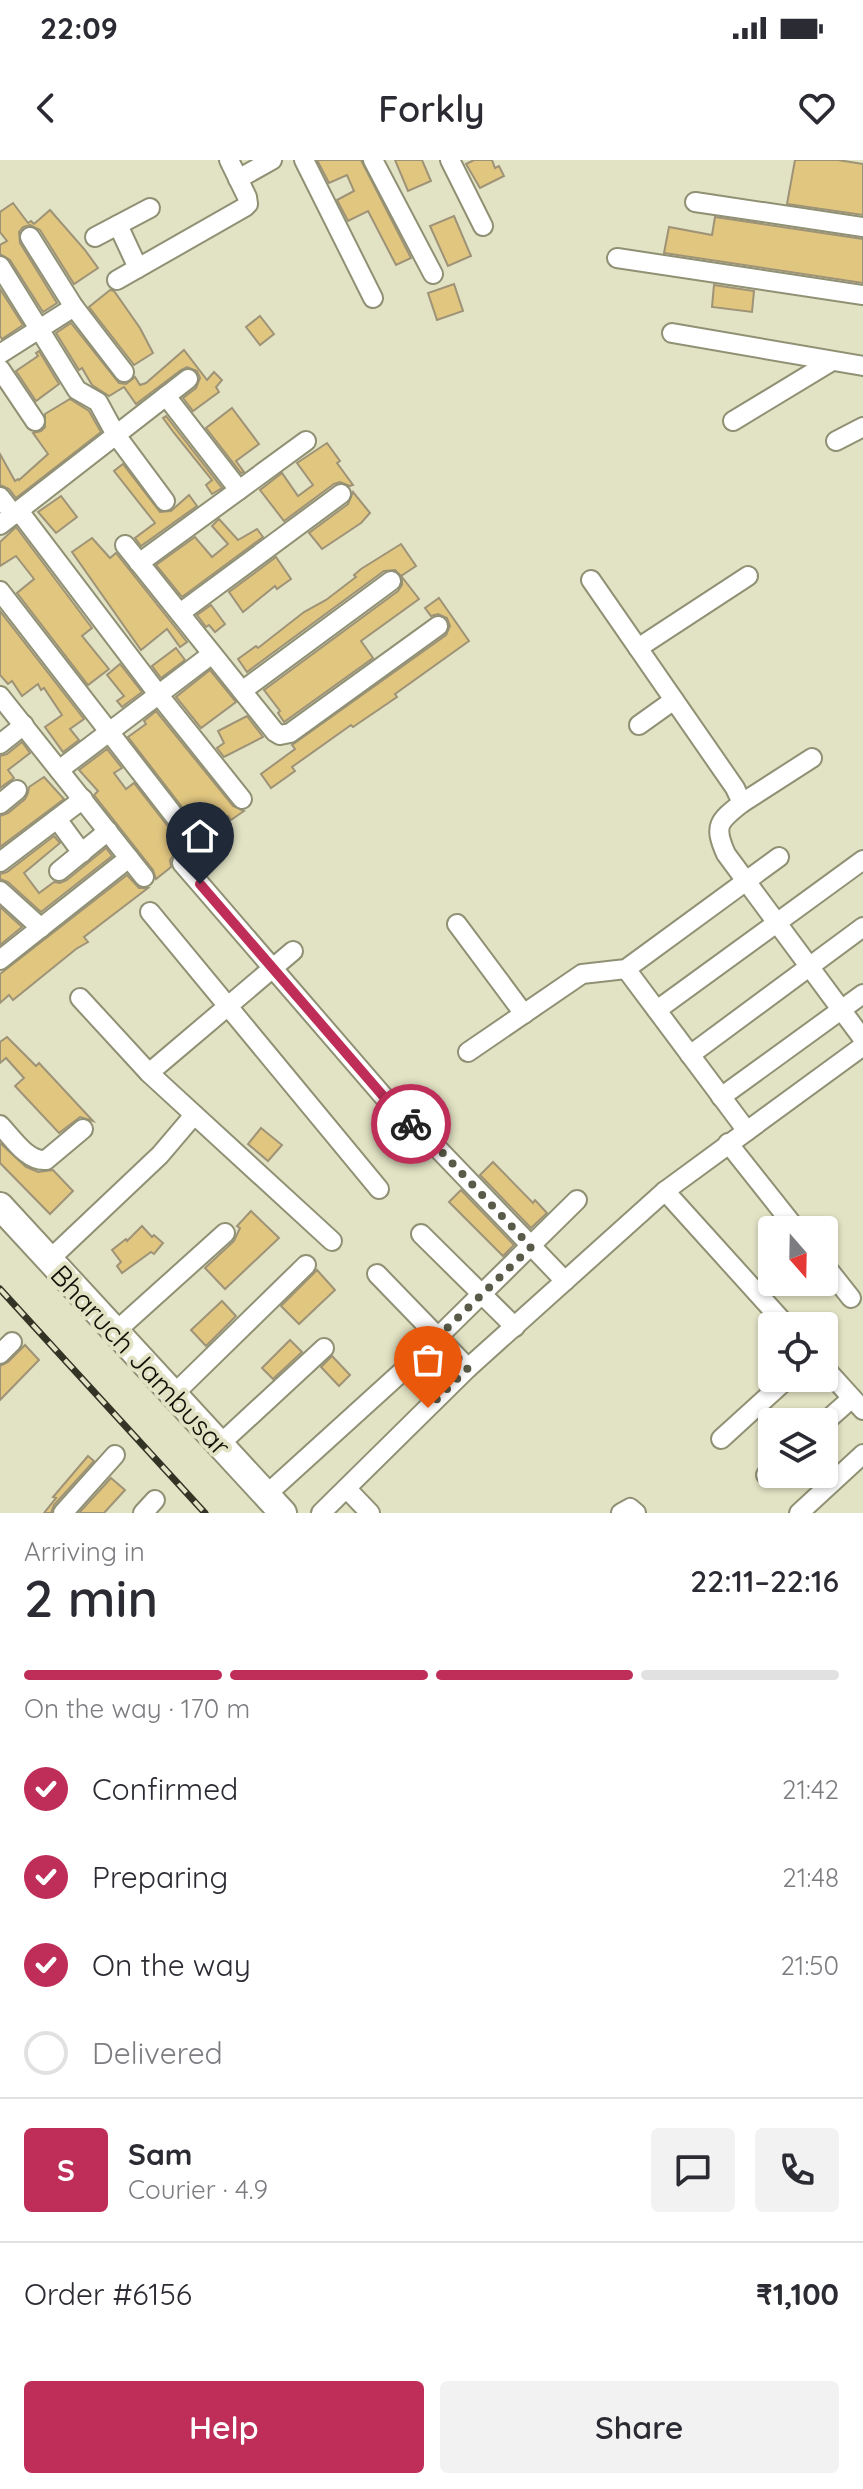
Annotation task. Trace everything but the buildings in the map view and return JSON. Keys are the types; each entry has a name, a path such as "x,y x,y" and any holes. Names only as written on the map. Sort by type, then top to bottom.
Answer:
{"highway":[{"name":"Bharuch Jambusar","path":"0,1206 274,1504"}],"street":[{"path":"117,280 248,204 229,160"},
{"path":"238,179 272,160"},
{"path":"304,160 373,298"},
{"path":"373,160 433,274"},
{"path":"450,160 483,226"},
{"path":"695,202 863,227"},
{"path":"95,237 150,208"},
{"path":"118,225 138,268"},
{"path":"30,237 74,307 124,372"},
{"path":"617,258 863,295"},
{"path":"0,266 77,390 98,402 116,435 165,501"},
{"path":"0,354 74,307"},
{"path":"672,333 863,366"},
{"path":"733,421 832,361"},
{"path":"0,369 35,421"},
{"path":"11,517 188,379"},
{"path":"166,396 239,490"},
{"path":"836,441 863,427"},
{"path":"139,563 306,441"},
{"path":"180,613 341,494"},
{"path":"0,497 11,517 242,799"},
{"path":"125,545 275,732 284,735 438,626"},
{"path":"638,648 748,576"},
{"path":"591,580 727,776 742,803"},
{"path":"242,691 391,581"},
{"path":"0,591 186,831"},
{"path":"59,770 212,654"},
{"path":"1,699 144,877"},
{"path":"639,725 674,700"},
{"path":"0,744 24,725"},
{"path":"812,758 742,803 722,819 718,829 726,854 863,1039"},
{"path":"0,804 17,790"},
{"path":"0,862 83,799"},
{"path":"57,819 82,853"},
{"path":"59,871 108,831"},
{"path":"468,1052 582,974 626,969 779,857"},
{"path":"0,960 129,858"},
{"path":"657,1010 863,860"},
{"path":"182,863 403,1119 419,1129 565,1281"},
{"path":"0,891 41,928"},
{"path":"150,912 379,1189"},
{"path":"457,924 524,1014"},
{"path":"690,1055 863,927"},
{"path":"149,1073 293,951"},
{"path":"626,969 747,1131"},
{"path":"721,1097 863,994"},
{"path":"80,998 149,1073 332,1241"},
{"path":"321,1513 468,1368 665,1191 863,1046"},
{"path":"49,1260 160,1155 194,1115"},
{"path":"0,1125 31,1157 39,1161 46,1160 83,1129"},
{"path":"728,1143 786,1216"},
{"path":"665,1191 774,1312"},
{"path":"438,1337 577,1200"},
{"path":"115,1332 225,1233"},
{"path":"421,1234 515,1327"},
{"path":"173,1395 306,1265"},
{"path":"377,1274 468,1368"},
{"path":"838,1282 851,1298"},
{"path":"219,1445 324,1348"},
{"path":"274,1504 406,1368"},
{"path":"838,1382 858,1404 838,1415"},
{"path":"721,1439 773,1392"},
{"path":"799,1513 863,1454"},
{"path":"63,1513 115,1455"},
{"path":"347,1489 370,1513"},
{"path":"621,1513 630,1508 636,1513"}],"railway":[{"path":"0,1289 205,1513"}],"way so far":[{"path":"411,1124 438,1148 531,1247 438,1337 468,1368 428,1408"}],"route":[{"path":"200,884 403,1119 411,1124"}]}
